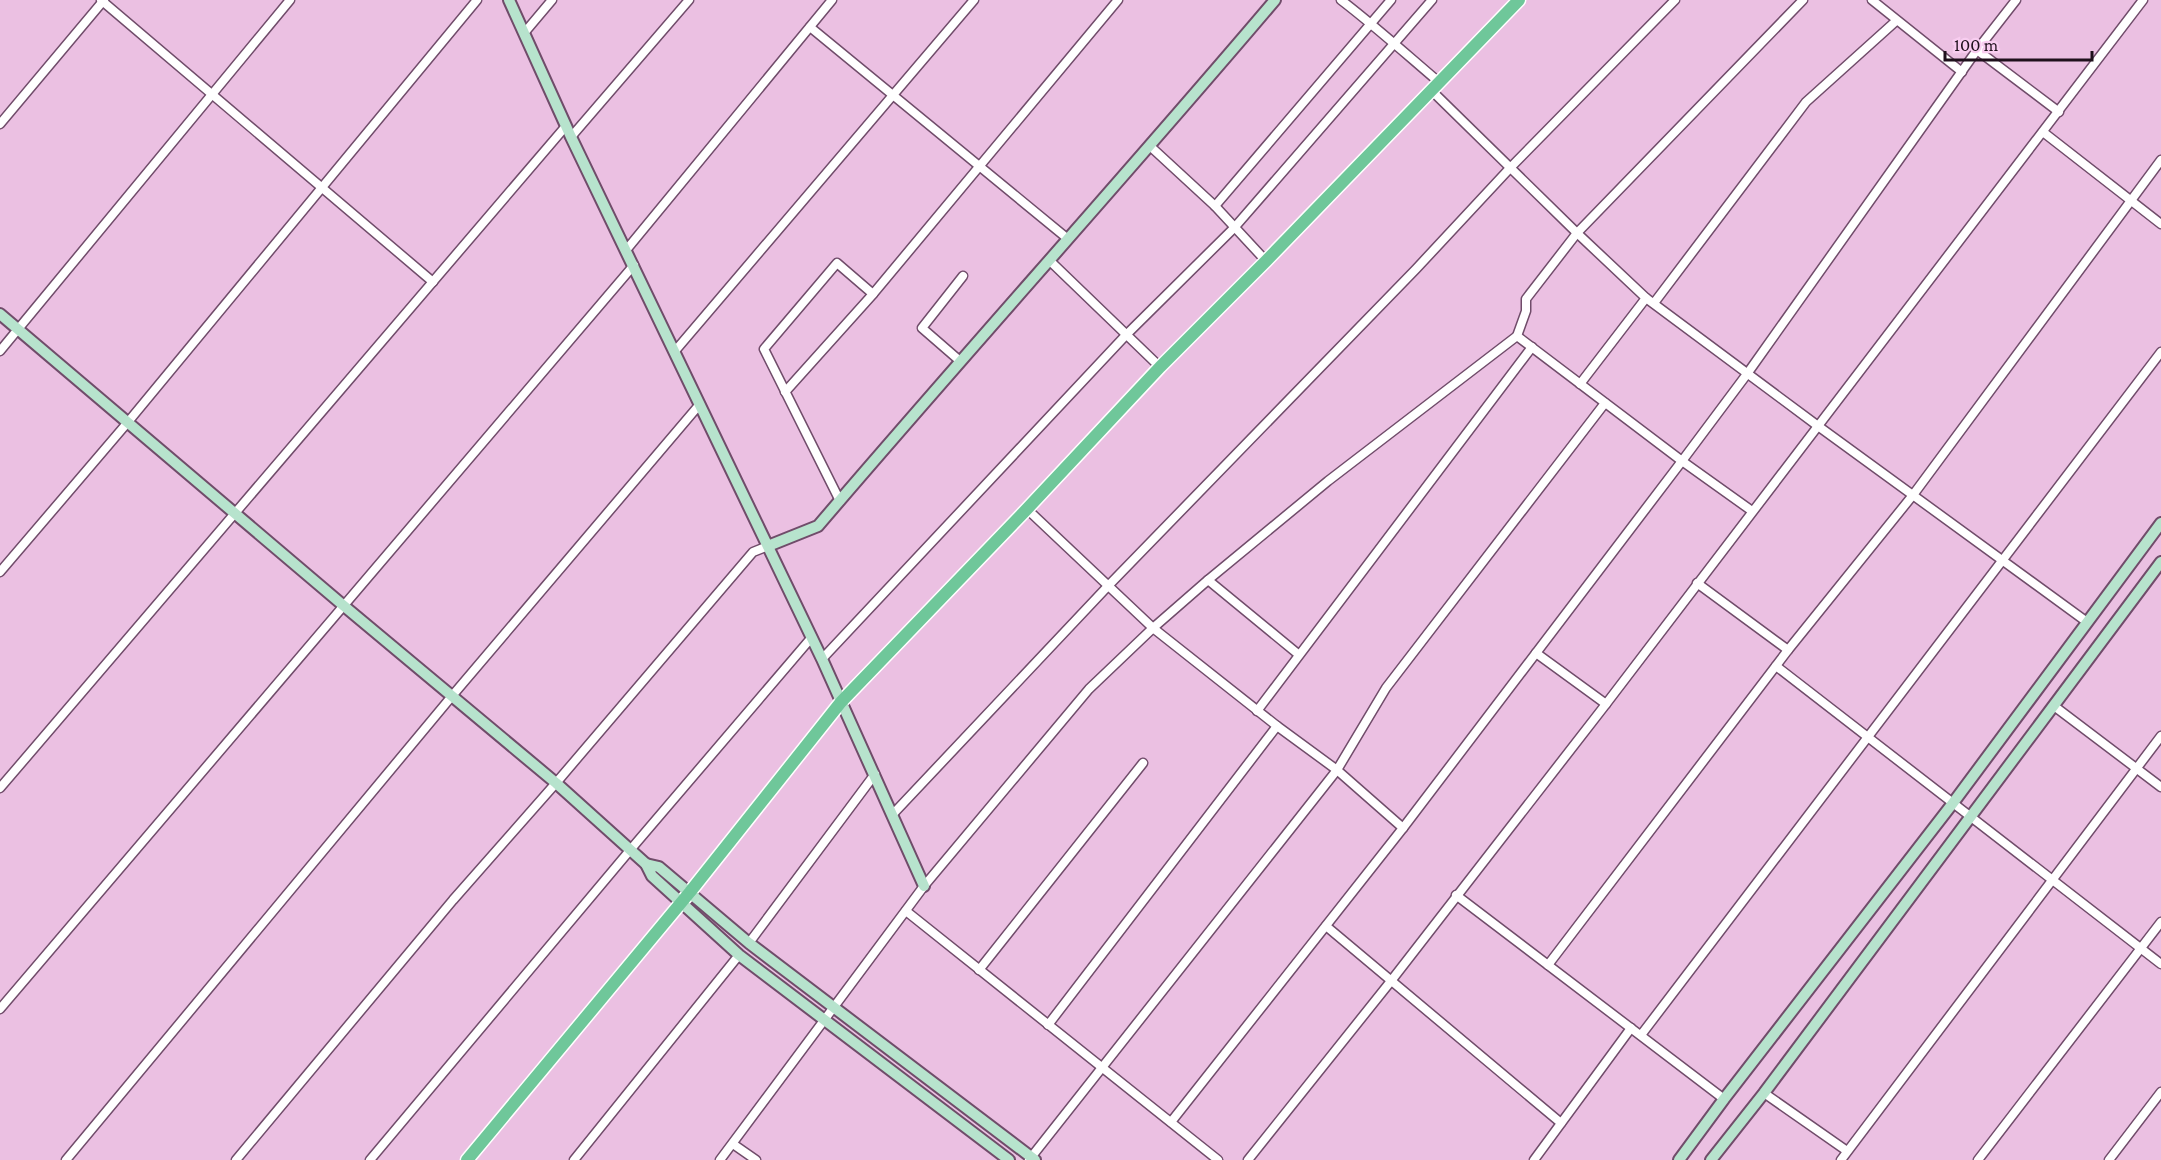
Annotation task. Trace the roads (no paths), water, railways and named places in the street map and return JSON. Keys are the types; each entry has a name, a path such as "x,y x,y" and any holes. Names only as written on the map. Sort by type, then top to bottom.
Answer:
{"main road":[{"path":"509,0 571,137 627,249 812,637 924,886"},
{"path":"768,546 818,526 960,361 1151,147 1275,0"},
{"path":"467,1160 685,897 841,702 1160,367 1519,0"},
{"path":"0,314 556,783 631,849 646,864 652,876 749,944 1032,1159"},
{"path":"1680,1160 1724,1099 1953,803 2161,523"},
{"path":"1711,1160 1764,1093 2161,562"},
{"path":"685,897 739,955 1009,1160"}],"street":[{"path":"0,351 290,0"},
{"path":"0,572 128,422 477,0"},
{"path":"525,32 552,0"},
{"path":"571,137 688,0"},
{"path":"627,249 832,0"},
{"path":"675,351 975,0"},
{"path":"785,392 873,294 1118,0"},
{"path":"1341,0 1372,24 1436,87 1511,167 1650,300 1747,374 2087,622"},
{"path":"1215,206 1391,0"},
{"path":"822,659 1126,335 1234,228 1432,0"},
{"path":"893,814 1108,586 1675,0"},
{"path":"720,1160 924,886 1089,689 1209,580 1328,481 1517,336 1526,311 1526,299 1577,232 1803,0"},
{"path":"1872,0 1962,72"},
{"path":"1171,1122 1403,828 1682,461 1747,374 1977,50 2016,0"},
{"path":"1248,1160 1392,981 2143,0"},
{"path":"0,124 103,1 433,282"},
{"path":"1580,384 1650,300 1806,102 1896,21"},
{"path":"810,27 1068,239"},
{"path":"1977,50 2059,112"},
{"path":"0,788 566,126"},
{"path":"2043,132 2161,224"},
{"path":"1151,147 1215,206 1266,261"},
{"path":"1548,965 1788,650 1913,495 2161,160"},
{"path":"1049,260 1160,367"},
{"path":"840,501 764,349 837,263 873,294"},
{"path":"0,1010 634,265"},
{"path":"960,361 922,328 963,276"},
{"path":"1517,336 1752,511"},
{"path":"1257,711 1532,347"},
{"path":"1641,1035 2161,352"},
{"path":"1032,1159 1337,770 1386,688 1605,403"},
{"path":"66,1160 452,696 700,404"},
{"path":"1027,509 1154,628 1257,711 1337,770 1403,828"},
{"path":"236,1160 453,900 753,552 768,546"},
{"path":"1209,580 1298,654"},
{"path":"1697,583 1788,650"},
{"path":"370,1160 812,637"},
{"path":"1536,653 1605,704"},
{"path":"1776,666 2161,964"},
{"path":"2054,706 2161,787"},
{"path":"1048,1025 1277,726"},
{"path":"1841,1160 2161,736"},
{"path":"979,970 1143,763"},
{"path":"749,944 875,774"},
{"path":"1456,895 1724,1099"},
{"path":"906,911 1218,1160"},
{"path":"1978,1160 2161,922"},
{"path":"1326,926 1561,1123"},
{"path":"574,1160 739,955"},
{"path":"1534,1160 1631,1028"},
{"path":"2109,1160 2161,1092"},
{"path":"1764,1093 1847,1151"},
{"path":"733,1144 756,1160"}]}
